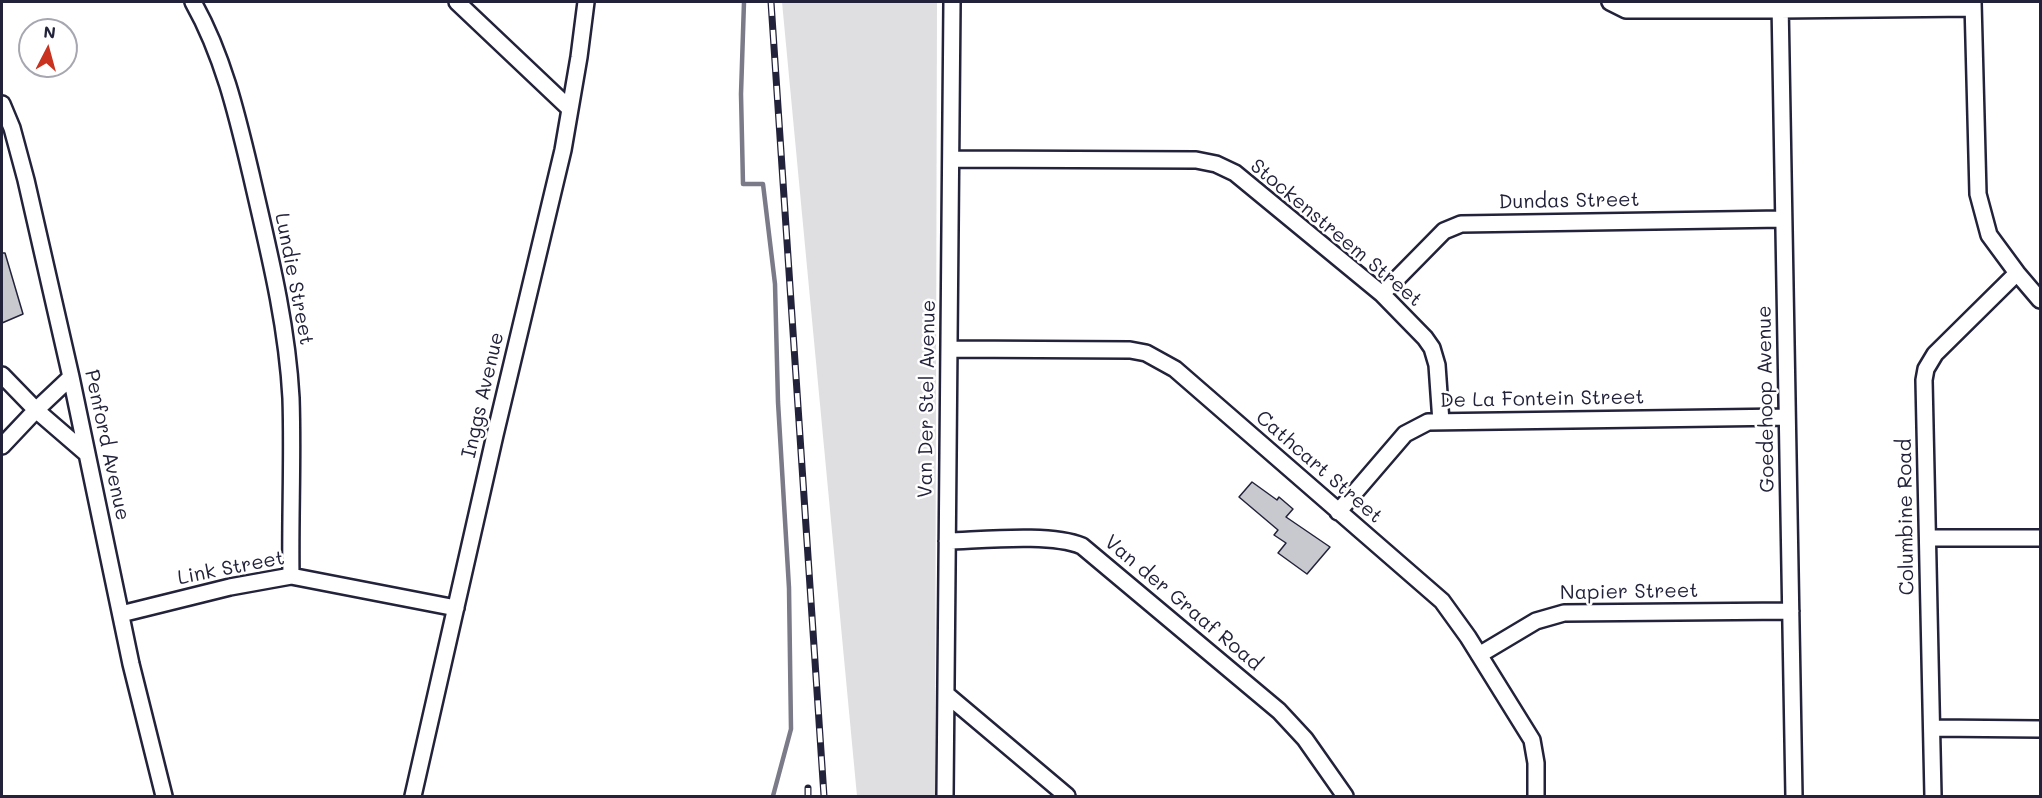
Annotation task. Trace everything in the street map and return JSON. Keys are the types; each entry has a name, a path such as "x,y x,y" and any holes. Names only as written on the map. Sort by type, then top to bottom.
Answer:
{"street":[{"name":"Lundie Street","path":"193,2 204,21 235,102 270,253 282,318 291,399 291,576"},
{"path":"457,2 570,110"},
{"name":"Inggs Avenue","path":"413,796 563,150 586,2"},
{"name":"Van Der Stel Avenue","path":"945,796 952,2"},
{"path":"1610,2 1626,10 1972,5 1978,194 1989,235 2040,300"},
{"name":"Goedehoop Avenue","path":"1780,6 1794,796"},
{"name":"Penford Avenue","path":"2,104 12,128 26,180 71,377 130,664 164,796"},
{"name":"Stockenstreem Street","path":"951,159 1196,160 1216,164 1235,173 1382,294 1425,338 1432,348 1437,365 1441,422"},
{"name":"Dundas Street","path":"1382,294 1444,231 1461,224 1783,219"},
{"name":"Columbine Road","path":"1933,796 1924,380 1926,369 1935,354 2017,273"},
{"name":"Cathcart Street","path":"949,349 1130,350 1146,353 1175,369 1436,596 1455,617 1532,740 1536,763 1536,796"},
{"path":"2,375 36,410 87,454"},
{"path":"2,446 71,377"},
{"name":"De La Fontein Street","path":"1338,512 1405,434 1428,422 1787,417"},
{"path":"1928,538 2040,538"},
{"name":"Van der Graaf Road","path":"947,540 1048,539 1068,541 1082,546 1279,711 1305,739 1342,796"},
{"name":"Link Street","path":"121,614 230,587 291,576 456,608"},
{"name":"Napier Street","path":"1479,655 1536,621 1564,613 1791,610"},
{"path":"946,694 1067,796"},
{"path":"1932,728 2040,729"}],"shaded area":[{"path":"782,2 937,2 935,796 857,796"}],"building":[{"path":"2,253 5,253 23,314 2,323"},
{"path":"1252,482 1277,500 1279,497 1293,509 1286,517 1330,547 1307,574 1278,553 1286,543 1274,535 1278,530 1239,497"}],"waterway":[{"path":"744,2 741,94 743,184 763,184 775,284 778,402 789,588 791,729 773,796"}],"railway":[{"path":"771,2 824,796"},
{"path":"808,788 808,796"}]}
